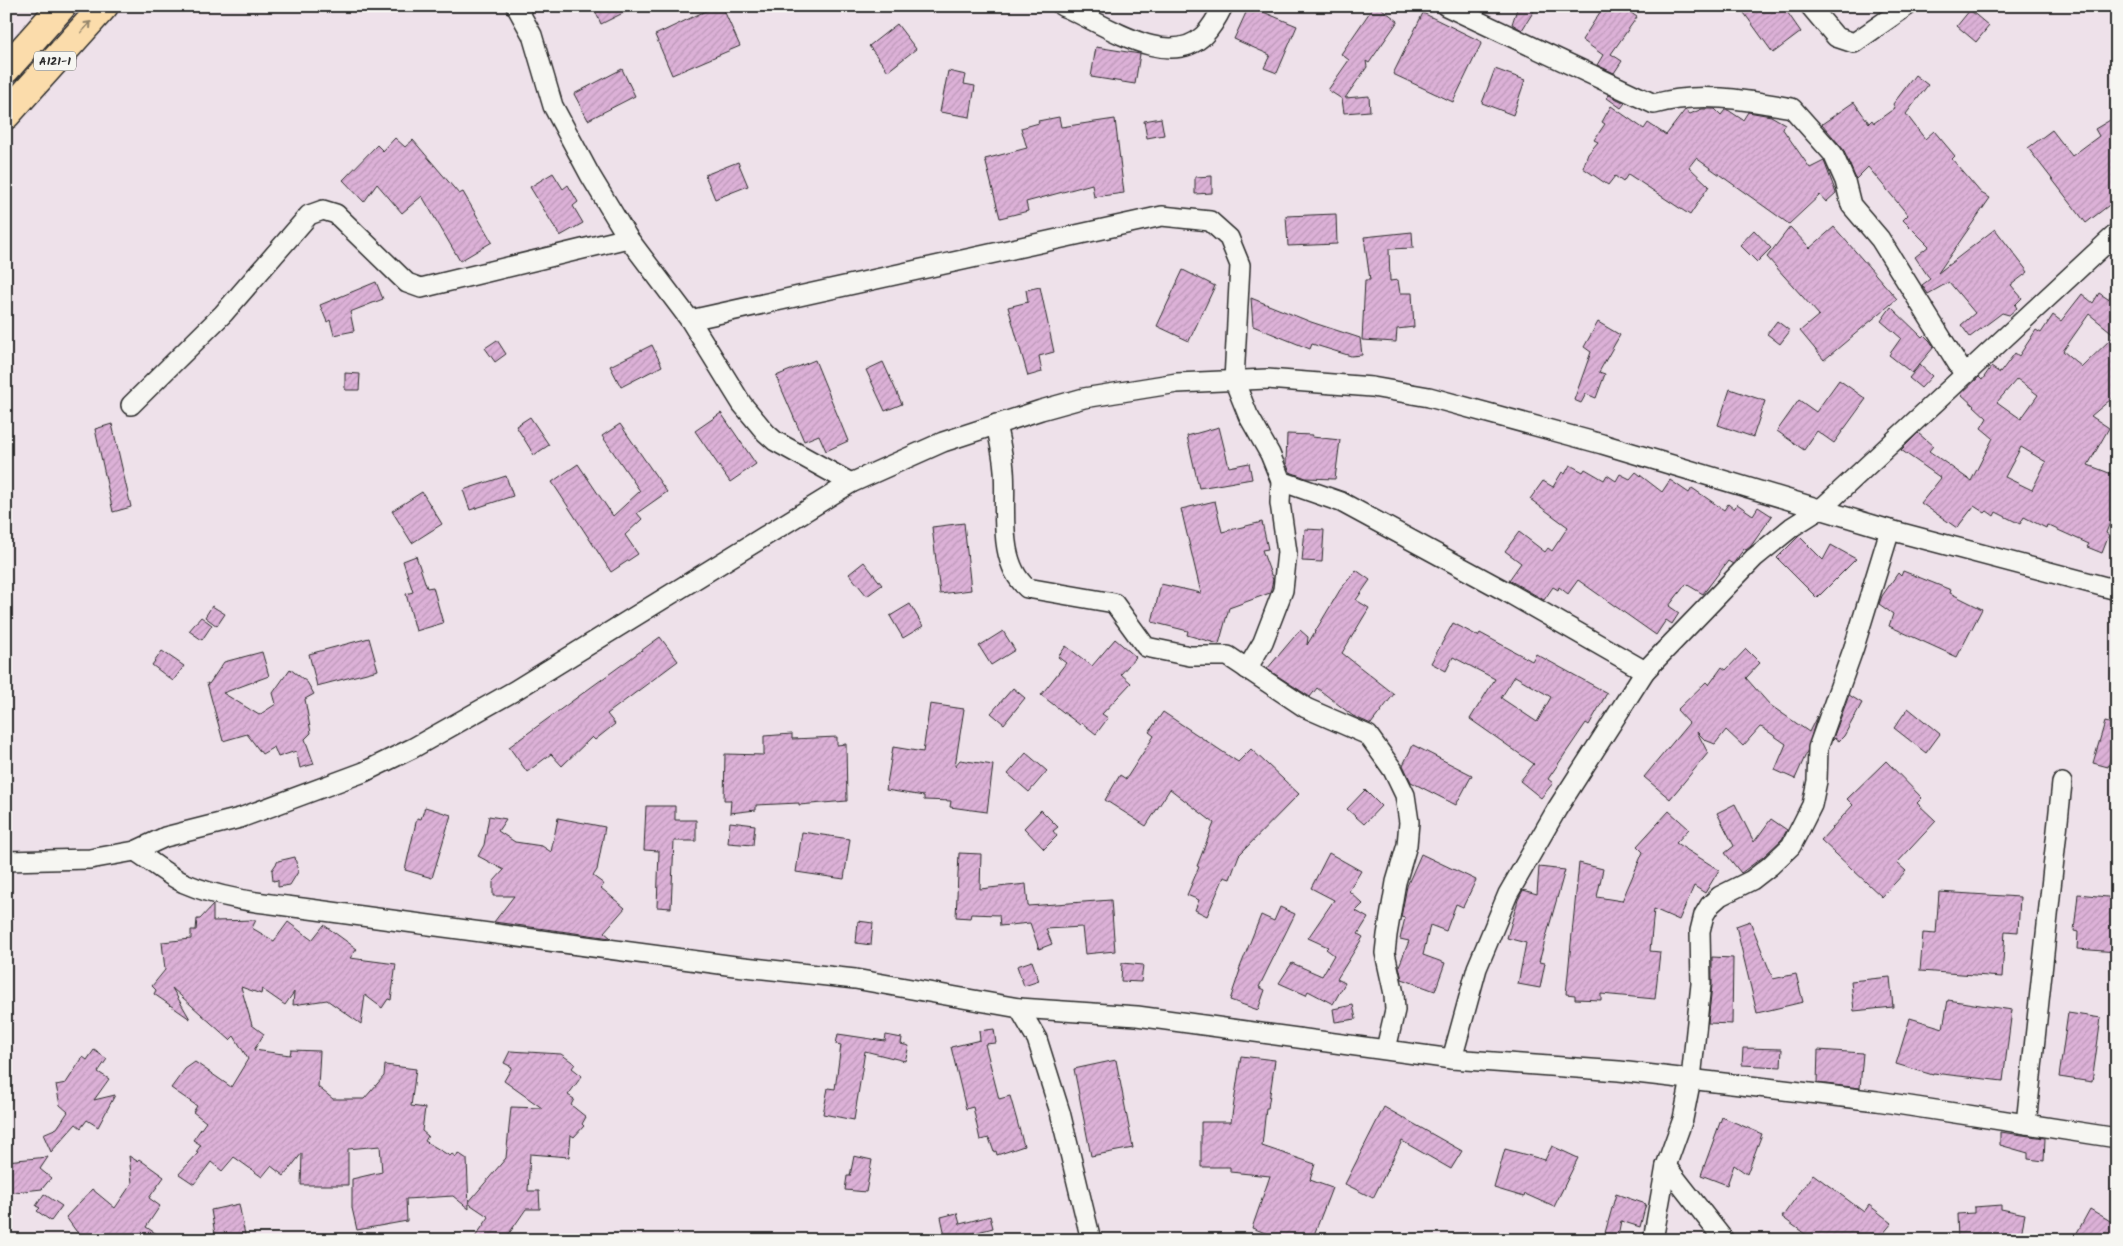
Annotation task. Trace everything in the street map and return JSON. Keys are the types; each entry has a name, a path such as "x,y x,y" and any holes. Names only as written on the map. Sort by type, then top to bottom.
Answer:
{"highway":[{"name":"A121-1","path":"6,69 62,6"},
{"name":"A121-1","path":"6,115 104,6"}],"street":[{"path":"516,6 532,35 554,106 590,175 628,238 690,320 742,404 775,441 851,483"},
{"path":"1062,6 1080,13 1112,33 1169,49 1185,46 1203,36 1224,6"},
{"path":"1446,6 1654,104 1672,99 1726,98 1792,108 1833,154 1845,181 1850,205 1880,239 1964,374"},
{"path":"1810,6 1836,37 1854,43 1907,6"},
{"path":"131,405 223,314 308,215 323,210 336,214 407,283 421,288 628,238"},
{"path":"690,320 1162,216 1210,220 1229,238 1240,265 1234,380 1248,415 1270,454 1281,481 1280,503 1286,552 1283,590 1263,642 1247,669"},
{"path":"1452,1059 1477,968 1508,894 1557,809 1645,671 1754,558 1792,527 1822,508 2117,233"},
{"path":"6,861 90,859 135,851 165,837 240,818 364,772 413,748 514,691 851,483 944,442 996,424 1084,398 1177,384 1267,379 1372,387 1429,397 1822,508 1890,530 2117,590"},
{"path":"996,424 1004,469 1004,527 1011,564 1018,581 1026,588 1114,603 1146,647 1190,656 1228,656 1306,708 1368,735 1383,754 1405,795 1409,822 1407,845 1396,882 1385,952 1394,994 1394,1010 1386,1050"},
{"path":"1281,481 1350,507 1507,592 1645,671"},
{"path":"1653,1240 1666,1166 1683,1119 1691,1079 1700,984 1700,931 1704,915 1710,905 1720,896 1752,880 1791,846 1812,806 1818,748 1854,647 1890,530"},
{"path":"2026,1124 2062,783"},
{"path":"135,851 182,882 233,898 489,931 564,944 855,979 1019,1008 1137,1016 1452,1059 1691,1079 1876,1101 2117,1138"},
{"path":"1019,1008 1037,1039 1060,1112 1091,1240"},
{"path":"1666,1166 1724,1240"}],"building":[{"path":"593,6 637,6 601,24"},
{"path":"716,6 722,6 740,46 672,75 655,35"},
{"path":"1249,6 1297,26 1277,73 1264,68 1270,55 1234,39"},
{"path":"1374,6 1378,6 1398,21 1369,63 1366,61 1367,67 1345,98 1369,96 1370,111 1344,113 1342,99 1328,90 1349,60 1341,54"},
{"path":"1518,6 1537,6 1522,30 1512,24"},
{"path":"1604,6 1621,6 1637,17 1611,54 1622,61 1614,73 1597,65 1603,55 1582,40"},
{"path":"1739,6 1783,6 1801,32 1773,53"},
{"path":"1970,10 1989,26 1976,42 1957,26"},
{"path":"1423,13 1482,42 1453,102 1393,74"},
{"path":"897,24 916,49 888,71 869,46"},
{"path":"1096,47 1140,54 1135,84 1091,77"},
{"path":"622,69 635,96 588,120 574,94"},
{"path":"1495,69 1525,80 1513,115 1482,103"},
{"path":"948,71 966,75 964,84 975,86 970,117 940,112"},
{"path":"1915,75 1928,85 1906,114 1925,139 1934,131 1955,156 1952,159 1981,193 1990,198 1938,273 1995,229 2028,272 2011,285 2022,298 2015,305 2017,308 2009,315 2002,313 1970,337 1961,325 1975,313 1949,282 1928,294 1922,285 1930,279 1915,257 1929,246 1903,220 1908,215 1868,167 1856,179 1843,149 1822,124 1854,102 1869,123 1872,120 1874,123 1895,108 1893,104"},
{"path":"1609,95 1625,103 1621,108 1607,98"},
{"path":"1611,106 1644,129 1648,123 1666,135 1685,110 1690,114 1702,109 1715,109 1721,115 1725,110 1728,110 1743,120 1748,112 1771,116 1785,124 1782,128 1810,168 1824,161 1836,193 1826,202 1820,195 1789,224 1696,158 1689,167 1709,186 1690,215 1628,174 1623,182 1615,176 1608,185 1583,168 1588,154 1598,142 1594,140 1605,124 1602,122"},
{"path":"2117,116 2117,199 2086,223 2028,148 2052,130 2072,156 2099,136 2095,129"},
{"path":"1059,117 1061,127 1115,119 1124,193 1094,197 1092,184 1026,202 1028,211 1000,218 985,159 1027,148 1021,128 1039,123 1038,121"},
{"path":"1161,118 1164,135 1147,138 1144,121"},
{"path":"395,138 405,147 413,140 459,194 463,192 492,242 460,261 422,196 402,213 377,184 364,202 343,180 377,145 383,151"},
{"path":"738,162 748,186 715,199 705,175"},
{"path":"553,173 563,189 568,185 578,202 573,206 583,223 560,236 530,187"},
{"path":"1212,176 1212,193 1195,194 1195,177"},
{"path":"1336,214 1337,244 1288,246 1286,216"},
{"path":"1790,227 1810,248 1834,227 1897,299 1824,360 1800,331 1819,315 1767,257"},
{"path":"1754,230 1771,248 1757,262 1740,245"},
{"path":"1412,232 1413,248 1389,249 1390,281 1398,280 1400,293 1412,293 1414,327 1397,329 1396,342 1362,340 1365,280 1370,280 1364,237"},
{"path":"1183,270 1215,286 1189,341 1157,326"},
{"path":"376,282 383,299 350,312 354,331 334,335 330,320 327,322 320,305"},
{"path":"1040,287 1054,352 1039,356 1042,372 1028,376 1008,307 1028,302 1026,290"},
{"path":"2117,288 2117,394 2091,416 2109,428 2088,465 2117,476 2117,503 2106,533 2109,535 2102,553 2087,547 2089,544 2047,525 2046,528 2024,517 2020,524 1996,512 1994,516 1987,511 1985,513 1974,506 1957,528 1921,503 1941,478 1901,450 1918,433 1933,446 1929,451 1971,481 1993,438 1981,428 1987,418 1961,394 1979,377 1982,380 1991,367 2000,373 2015,353 2019,356 2036,330 2041,333 2053,315 2061,321 2082,294 2093,303 2099,293 2108,299","holes":["2089,314 2115,335 2082,367 2063,351","2017,379 2038,395 2021,419 1997,402","2021,447 2046,462 2032,490 2005,477"]},
{"path":"1251,298 1311,322 1360,338 1362,355 1351,356 1312,344 1310,349 1253,326"},
{"path":"1891,307 1922,337 1924,335 1934,347 1912,373 1889,355 1901,338 1881,321"},
{"path":"1777,321 1790,331 1780,344 1767,334"},
{"path":"1598,322 1620,335 1599,372 1605,374 1596,398 1586,394 1581,403 1574,400 1591,352 1584,347"},
{"path":"497,340 506,354 495,362 485,348"},
{"path":"652,345 662,366 621,387 610,366"},
{"path":"815,360 848,441 826,451 819,435 804,441 776,376"},
{"path":"883,362 902,404 885,411 866,370"},
{"path":"1920,365 1932,376 1921,388 1909,378"},
{"path":"345,373 360,374 359,390 345,390"},
{"path":"1839,380 1866,399 1834,443 1817,431 1804,450 1777,431 1799,400 1816,412"},
{"path":"1730,389 1765,401 1753,437 1718,425"},
{"path":"721,413 756,464 730,482 695,431"},
{"path":"530,417 549,445 534,455 516,426"},
{"path":"112,424 131,507 113,512 95,429"},
{"path":"620,424 667,492 637,513 642,519 625,535 638,554 611,572 552,482 578,464 613,516 640,491 602,436"},
{"path":"1219,427 1229,467 1249,463 1252,479 1199,488 1187,436"},
{"path":"1287,434 1313,435 1312,437 1340,440 1335,479 1306,478 1290,472 1286,463"},
{"path":"1570,465 1583,472 1585,469 1604,480 1607,475 1616,481 1620,474 1630,479 1636,472 1662,492 1670,480 1689,493 1692,488 1724,510 1728,504 1734,509 1737,504 1753,515 1758,507 1772,516 1751,546 1746,550 1744,549 1733,564 1728,561 1703,594 1686,584 1669,606 1679,613 1672,624 1666,620 1656,635 1578,580 1568,594 1559,587 1558,590 1553,587 1544,600 1509,580 1521,563 1505,551 1519,532 1545,552 1548,548 1552,551 1568,527 1530,499 1543,481 1553,487 1562,472 1565,474"},
{"path":"506,476 513,496 470,510 463,490"},
{"path":"422,492 442,524 412,543 392,511"},
{"path":"1215,501 1222,532 1262,522 1268,549 1262,550 1273,580 1270,593 1229,608 1219,644 1187,635 1188,631 1152,622 1161,584 1201,593 1181,509"},
{"path":"964,523 971,590 940,594 932,527"},
{"path":"1305,529 1324,530 1322,562 1302,561"},
{"path":"1799,536 1823,560 1831,545 1856,559 1817,598 1777,558"},
{"path":"416,556 427,588 433,587 443,623 416,631 406,594 413,592 403,561"},
{"path":"864,562 882,585 867,596 849,574"},
{"path":"1356,570 1370,580 1356,600 1369,608 1342,653 1394,694 1371,724 1353,716 1317,688 1310,697 1267,669 1300,630 1308,637 1307,645 1340,590"},
{"path":"1903,571 1951,590 1950,593 1982,609 1957,657 1889,626 1893,614 1879,604 1882,596 1898,573 1901,576"},
{"path":"910,604 923,626 903,638 890,616"},
{"path":"212,606 225,614 217,626 205,617"},
{"path":"201,617 212,625 202,640 189,631"},
{"path":"1453,623 1478,636 1480,633 1532,661 1536,654 1607,693 1589,725 1586,723 1548,779 1553,783 1541,798 1520,781 1534,764 1470,719 1495,679 1453,657 1446,671 1431,663","holes":["1515,676 1551,697 1537,722 1501,698"]},
{"path":"1003,631 1015,650 991,665 979,646"},
{"path":"660,637 678,661 607,714 615,724 595,740 592,737 562,766 551,754 527,772 509,747"},
{"path":"369,638 378,670 317,686 309,654"},
{"path":"1115,639 1136,657 1121,674 1131,683 1102,714 1108,718 1096,734 1082,723 1080,725 1041,695 1066,663 1058,657 1066,646 1092,666"},
{"path":"1746,649 1760,663 1746,678 1770,705 1809,732 1817,716 1807,752 1795,779 1775,770 1786,744 1763,728 1760,727 1743,746 1726,730 1715,744 1705,740 1697,732 1708,753 1670,799 1644,777 1689,723 1677,710 1706,682 1709,685 1722,667 1726,670"},
{"path":"162,651 184,666 173,681 152,665"},
{"path":"262,652 269,676 223,693 259,715 276,704 273,693 290,669 307,682 314,694 305,699 311,733 305,739 314,764 300,768 296,751 278,757 274,747 262,754 247,734 223,741 207,683 209,684 224,662"},
{"path":"1013,688 1025,698 1004,724 991,713"},
{"path":"1849,695 1862,703 1844,736 1839,741 1835,738 1832,741"},
{"path":"930,704 964,709 955,766 960,760 993,765 987,812 950,807 951,801 924,800 924,796 886,790 893,747 923,752"},
{"path":"1908,708 1940,734 1926,753 1894,728"},
{"path":"1163,712 1238,762 1251,749 1299,794 1239,855 1230,879 1224,877 1207,916 1195,910 1199,900 1187,895 1214,823 1170,789 1146,826 1105,800 1120,775 1126,779 1154,736 1149,732"},
{"path":"2105,722 2117,725 2117,736 2108,767 2093,763"},
{"path":"792,734 792,739 837,737 837,745 846,744 847,801 799,805 799,803 756,805 756,810 730,813 731,800 724,800 725,754 764,755 764,736"},
{"path":"1413,745 1472,775 1456,805 1411,782 1403,765"},
{"path":"1026,753 1047,771 1029,792 1008,774"},
{"path":"1886,761 1922,798 1917,803 1936,821 1897,863 1906,871 1882,897 1821,840 1853,805 1847,799"},
{"path":"1365,790 1381,806 1364,824 1347,809"},
{"path":"1735,804 1754,842 1771,819 1787,830 1782,839 1763,857 1741,873 1725,853 1734,846 1717,813"},
{"path":"646,806 675,806 675,820 696,820 696,841 674,841 671,908 657,907 659,851 644,850"},
{"path":"425,807 451,815 432,878 405,870 417,818 421,819"},
{"path":"1041,810 1058,827 1053,831 1057,836 1044,849 1024,828"},
{"path":"1669,811 1689,829 1676,843 1719,870 1705,893 1694,886 1679,920 1654,909 1650,951 1660,952 1655,999 1601,994 1601,1000 1575,999 1575,995 1566,994 1579,863 1603,869 1597,897 1622,901 1643,852 1637,846"},
{"path":"489,816 506,819 498,831 515,842 542,846 551,852 558,818 605,827 597,870 593,876 604,884 601,888 625,908 604,932 611,938 494,922 514,896 493,896 493,882 504,870 478,856 484,845"},
{"path":"730,822 755,825 753,845 728,843"},
{"path":"802,832 850,839 844,879 796,872"},
{"path":"959,853 981,854 980,889 1026,884 1028,906 1111,900 1115,951 1085,954 1082,927 1046,929 1052,944 1039,949 1030,923 1000,926 999,915 971,914 970,918 956,917"},
{"path":"1329,853 1361,871 1349,891 1363,904 1356,911 1368,918 1358,934 1363,937 1337,979 1345,983 1333,1004 1308,991 1306,995 1279,983 1292,963 1322,976 1334,955 1326,949 1328,947 1308,938 1334,900 1311,888"},
{"path":"1421,854 1476,880 1463,907 1456,904 1446,931 1430,925 1423,955 1445,963 1435,991 1402,979 1399,966 1409,941 1400,939 1405,918 1401,917 1407,886"},
{"path":"295,857 298,872 290,885 278,887 278,880 273,881 272,870 278,861"},
{"path":"1539,867 1565,870 1539,962 1545,963 1540,988 1518,984 1526,943 1507,938 1518,900 1523,890 1537,894"},
{"path":"1939,892 2020,897 2018,932 2005,931 2002,977 1920,971 1923,933 1936,934"},
{"path":"2078,894 2117,898 2117,952 2077,949 2078,932 2074,931"},
{"path":"213,905 213,921 256,920 252,928 274,941 288,922 312,940 324,925 357,949 350,958 396,964 391,1000 388,999 382,1008 365,995 361,1024 327,1000 293,1005 294,992 285,1005 262,989 261,994 241,987 252,1025 264,1034 254,1050 290,1055 291,1050 320,1051 318,1087 333,1099 364,1099 384,1076 385,1065 416,1069 411,1106 425,1108 422,1131 428,1136 425,1141 450,1156 452,1154 456,1157 458,1153 467,1159 469,1209 453,1196 406,1199 407,1221 357,1230 352,1208 352,1179 382,1172 380,1146 348,1149 348,1185 301,1185 302,1153 284,1176 271,1166 262,1177 234,1157 222,1171 211,1162 194,1184 179,1174 198,1153 196,1152 201,1145 193,1140 206,1122 193,1112 197,1106 171,1088 185,1069 195,1062 231,1087 248,1059 234,1036 230,1040 172,988 190,1019 154,994 156,990 152,986 165,970 162,942 191,939 191,930 196,930 197,919 200,919"},
{"path":"1280,907 1295,914 1259,987 1265,990 1258,1010 1230,1000 1239,970 1261,915 1274,921"},
{"path":"858,921 873,923 871,945 856,943"},
{"path":"1750,921 1773,979 1796,974 1803,1002 1757,1013 1736,926"},
{"path":"1712,957 1733,958 1732,1024 1708,1023 1712,985"},
{"path":"1032,961 1039,981 1024,986 1017,966"},
{"path":"1122,963 1143,965 1141,982 1121,981"},
{"path":"1890,977 1893,1007 1854,1011 1851,981"},
{"path":"1948,1000 2012,1010 2003,1081 1933,1073 1933,1075 1896,1064 1910,1018 1943,1028"},
{"path":"1353,1005 1356,1019 1335,1022 1333,1009"},
{"path":"2068,1013 2101,1018 2092,1082 2059,1077"},
{"path":"994,1029 996,1043 985,1044 999,1099 1010,1096 1024,1146 997,1155 989,1138 980,1140 973,1107 966,1109 951,1047 980,1040 979,1031"},
{"path":"838,1034 885,1041 886,1035 902,1038 901,1044 909,1046 905,1061 865,1051 854,1120 823,1114 828,1088 835,1089 841,1045 836,1044"},
{"path":"1743,1048 1782,1049 1781,1067 1742,1065"},
{"path":"94,1050 107,1059 98,1072 109,1079 94,1100 115,1095 98,1127 87,1120 81,1128 76,1124 51,1152 43,1134 57,1128 68,1112 60,1105 56,1085 66,1083 83,1057 87,1060"},
{"path":"1818,1050 1863,1053 1860,1088 1817,1083"},
{"path":"510,1051 561,1054 575,1064 572,1068 582,1076 568,1095 574,1099 571,1105 586,1117 582,1124 584,1126 574,1137 571,1135 569,1157 530,1154 528,1191 539,1191 540,1209 526,1209 506,1238 501,1235 497,1240 473,1240 489,1217 468,1203 506,1158 511,1107 542,1108 504,1081 512,1067 504,1063"},
{"path":"1241,1056 1275,1060 1268,1108 1266,1108 1262,1146 1315,1164 1310,1180 1332,1188 1312,1240 1284,1240 1252,1228 1270,1176 1230,1172 1230,1167 1201,1167 1201,1122 1231,1122"},
{"path":"1116,1060 1133,1148 1091,1156 1074,1069"},
{"path":"1384,1107 1462,1151 1451,1169 1402,1141 1373,1198 1345,1184"},
{"path":"1722,1117 1762,1134 1747,1174 1734,1165 1727,1185 1701,1175"},
{"path":"2000,1132 2045,1138 2044,1161 2028,1159 2028,1153 2000,1145"},
{"path":"1552,1146 1578,1158 1554,1207 1525,1194 1524,1197 1494,1188 1505,1149 1545,1160"},
{"path":"129,1156 137,1161 139,1159 164,1177 149,1198 160,1206 146,1227 166,1240 88,1240 76,1231 66,1217 92,1189 115,1208 132,1183"},
{"path":"854,1156 872,1160 866,1192 845,1190 847,1176 850,1176"},
{"path":"48,1157 40,1169 51,1178 42,1189 6,1193 6,1161"},
{"path":"1813,1174 1864,1212 1869,1205 1892,1223 1878,1240 1813,1240 1782,1217"},
{"path":"44,1194 62,1206 51,1221 37,1211 40,1208 36,1206"},
{"path":"1616,1194 1646,1204 1640,1227 1621,1221 1617,1240 1603,1240"},
{"path":"239,1204 246,1240 216,1240 211,1210"},
{"path":"2001,1205 2001,1209 2025,1214 2020,1240 1958,1240 1957,1214 1974,1213 1974,1207"},
{"path":"2090,1209 2117,1225 2117,1240 2073,1240"},
{"path":"957,1213 960,1224 990,1216 993,1228 963,1236 963,1240 946,1240 941,1217"}]}
